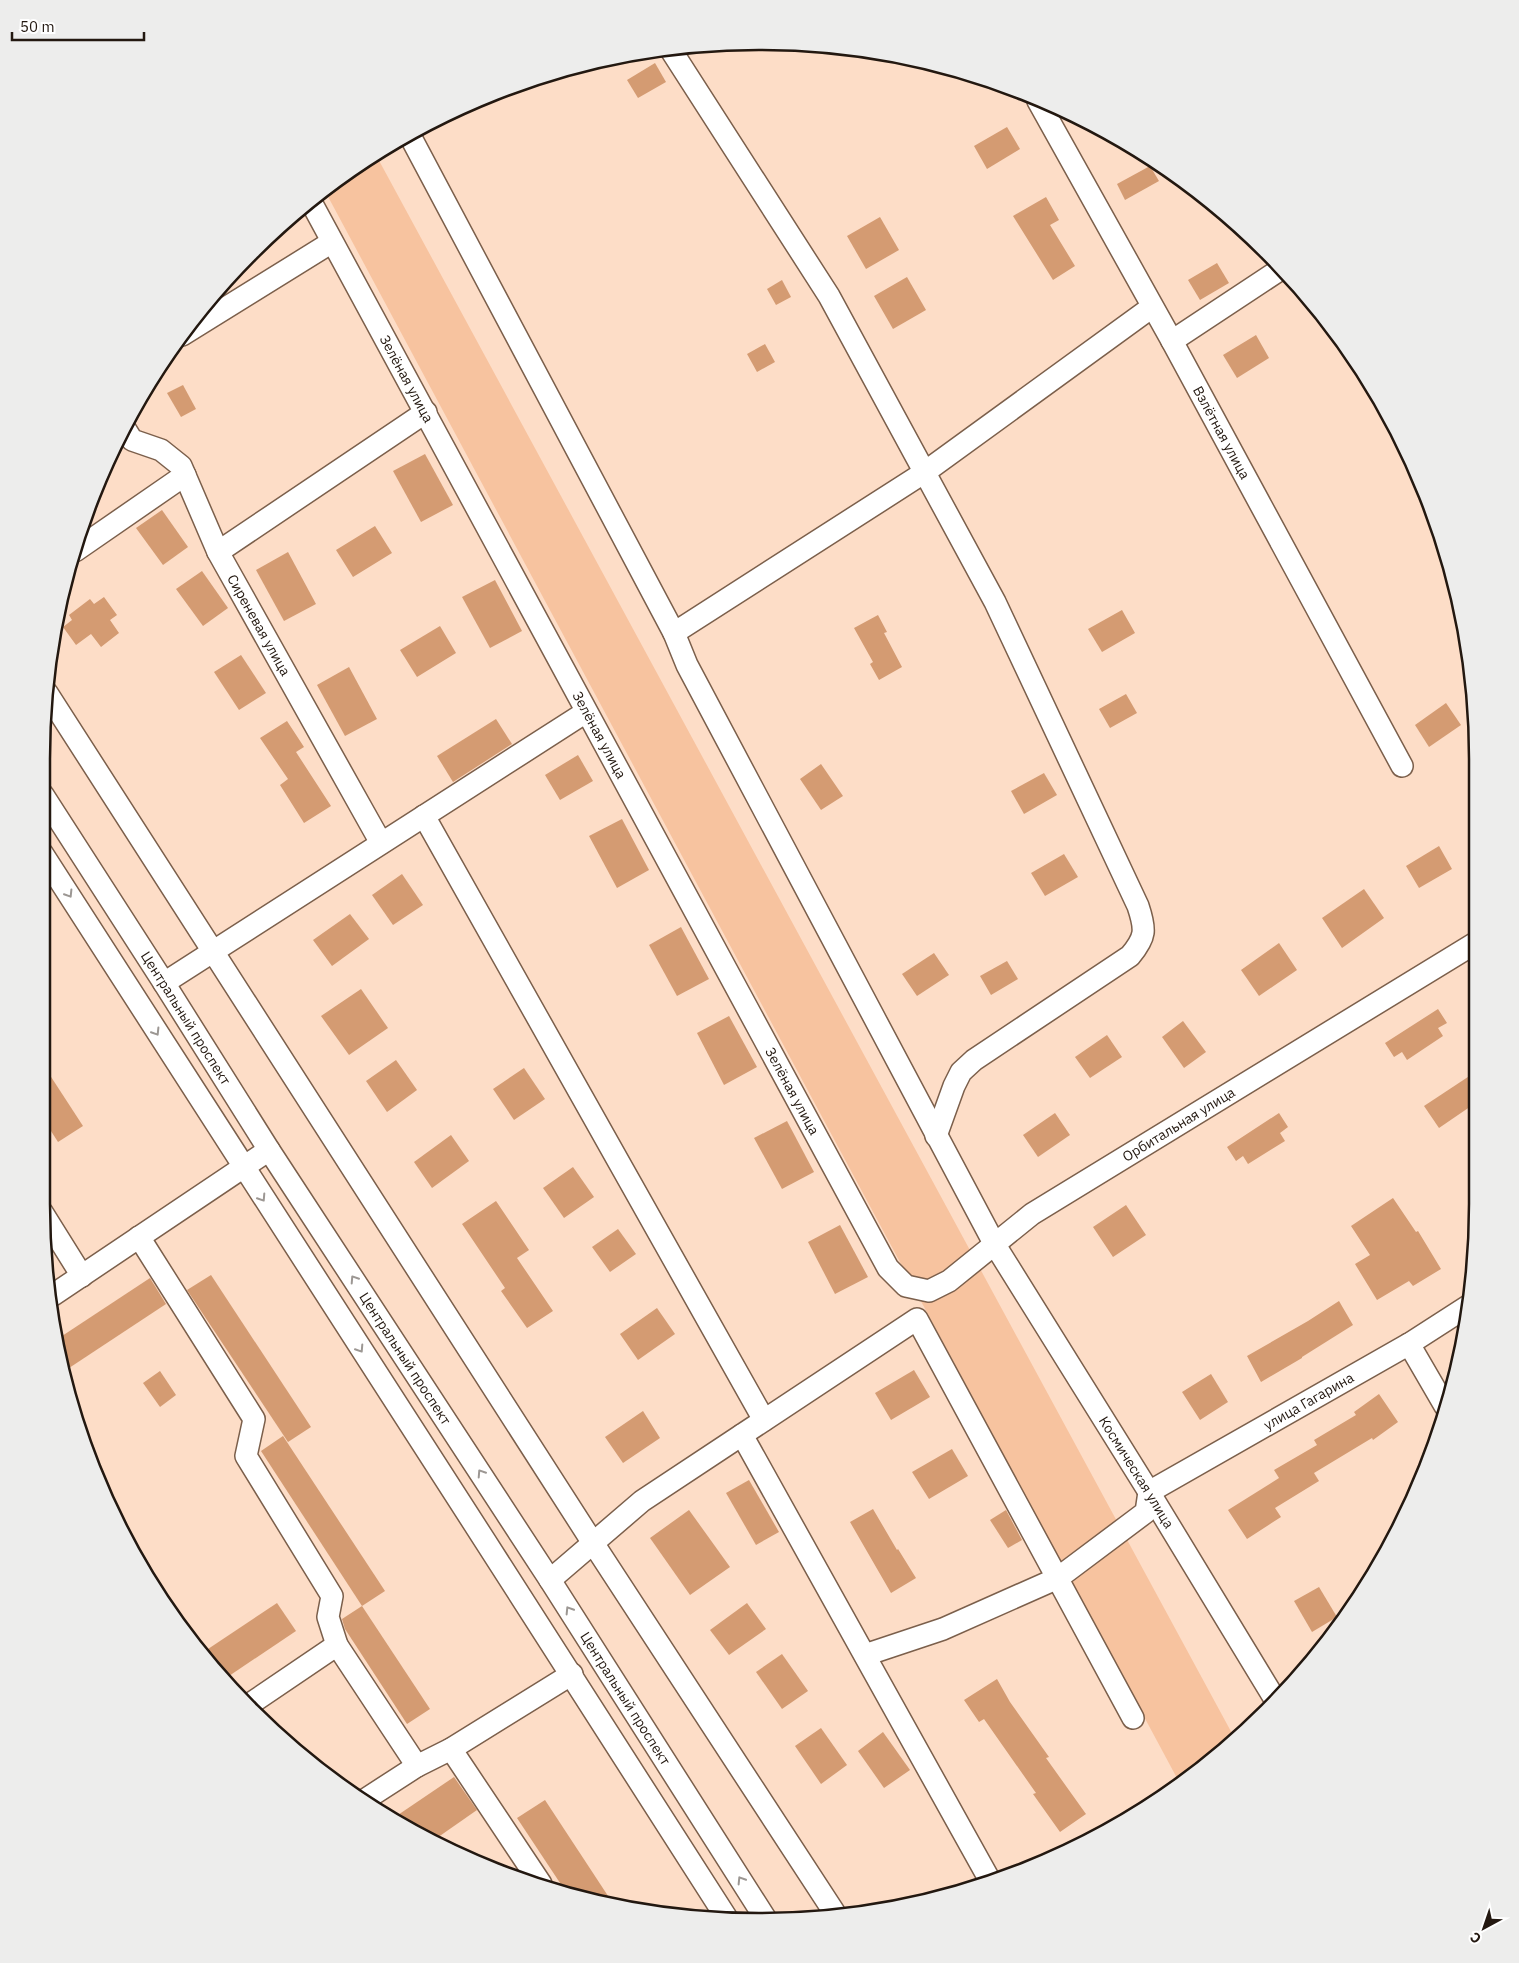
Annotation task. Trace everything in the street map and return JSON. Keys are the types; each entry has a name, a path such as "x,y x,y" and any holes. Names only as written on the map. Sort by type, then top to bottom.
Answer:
{"street":[{"path":"675,55 829,296 995,602 1138,906 1144,926 1142,942 1130,956 974,1060 961,1072 936,1136"},
{"name":"Взлётная улица","path":"1043,109 1172,341 1402,766"},
{"name":"Космическая улица","path":"412,141 674,634 687,665 995,1245 1272,1694"},
{"name":"Зелёная улица","path":"314,208 888,1268 906,1286"},
{"path":"201,323 332,242"},
{"path":"1172,341 1275,273"},
{"path":"674,634 925,472 1152,307"},
{"path":"218,552 426,412"},
{"name":"Сиреневая улица","path":"129,435 132,440 161,450 181,466 218,552 381,843"},
{"path":"84,545 185,475"},
{"path":"53,702 593,1543 832,1909"},
{"path":"164,982 586,712"},
{"name":"Центральный проспект","path":"50,808 164,982 269,1150 550,1580 763,1913"},
{"path":"424,816 764,1420"},
{"path":"50,866 242,1168 572,1674 722,1911"},
{"name":"Орбитальная улица","path":"906,1286 929,1291 949,1281 1032,1214 1469,947"},
{"path":"56,1293 269,1150"},
{"path":"51,1226 82,1276"},
{"path":"139,1238 254,1419 246,1456 332,1596 328,1617 337,1645 417,1766"},
{"path":"906,1286 917,1319 1133,1718"},
{"name":"улица Гагарина","path":"1149,1492 1409,1344 1460,1311"},
{"path":"550,1580 642,1501 917,1319"},
{"path":"1409,1344 1441,1399"},
{"path":"742,1434 987,1875"},
{"path":"865,1655 943,1629 1058,1578 1146,1512 1149,1492"},
{"path":"254,1701 337,1645"},
{"path":"370,1796 417,1766 451,1749 572,1674"},
{"path":"451,1749 536,1877"}],"shaded area":[{"path":"379,161 1232,1733 1176,1777 328,197"}],"building":[{"path":"655,63 666,82 638,98 627,80"},
{"path":"1007,127 1020,149 987,169 974,146"},
{"path":"1149,167 1159,181 1125,200 1117,184"},
{"path":"1046,197 1059,220 1050,225 1075,266 1053,280 1013,216"},
{"path":"880,217 899,250 866,269 847,236"},
{"path":"1217,263 1229,283 1200,300 1188,280"},
{"path":"907,277 926,310 893,329 874,296"},
{"path":"782,280 791,297 776,305 767,289"},
{"path":"1256,335 1269,358 1237,378 1223,355"},
{"path":"765,344 775,362 757,372 747,354"},
{"path":"183,385 196,409 181,417 167,393"},
{"path":"425,454 453,505 421,522 393,471"},
{"path":"162,510 188,547 163,565 136,528"},
{"path":"375,526 392,553 353,577 336,550"},
{"path":"288,552 316,604 284,621 256,570"},
{"path":"202,571 228,608 203,626 176,589"},
{"path":"495,580 522,631 490,648 462,597"},
{"path":"104,597 117,615 110,620 119,633 101,647 91,634 76,645 63,627 72,620 69,615 90,599 94,604"},
{"path":"1122,610 1135,633 1102,652 1088,629"},
{"path":"878,615 887,632 884,633 902,667 879,680 870,664 873,662 854,628"},
{"path":"440,626 456,653 417,677 400,650"},
{"path":"241,655 266,693 239,710 214,672"},
{"path":"349,667 377,719 345,736 317,685"},
{"path":"1126,694 1137,713 1110,728 1099,709"},
{"path":"1446,703 1461,725 1429,747 1415,725"},
{"path":"496,719 512,744 453,782 437,756"},
{"path":"287,721 304,747 296,752 331,806 304,823 280,785 288,779 260,738"},
{"path":"578,755 593,781 560,800 545,775"},
{"path":"821,764 843,796 821,810 800,779"},
{"path":"1044,773 1057,795 1024,814 1011,791"},
{"path":"622,819 649,870 617,888 589,836"},
{"path":"1439,846 1452,869 1419,888 1406,866"},
{"path":"1064,854 1078,877 1045,896 1031,873"},
{"path":"402,874 423,905 393,925 372,895"},
{"path":"1364,889 1384,918 1342,948 1322,918"},
{"path":"350,914 369,939 332,966 313,940"},
{"path":"681,927 709,979 677,996 649,945"},
{"path":"1279,943 1297,970 1259,996 1241,970"},
{"path":"934,953 949,975 917,996 902,974"},
{"path":"1007,961 1018,979 991,995 980,976"},
{"path":"361,989 388,1028 349,1055 321,1016"},
{"path":"1438,1009 1447,1023 1438,1028 1443,1036 1407,1060 1402,1052 1394,1057 1385,1043"},
{"path":"729,1016 757,1067 724,1085 697,1033"},
{"path":"1183,1021 1206,1052 1184,1068 1162,1037"},
{"path":"1107,1035 1122,1057 1090,1078 1075,1057"},
{"path":"396,1060 417,1090 387,1112 366,1081"},
{"path":"524,1068 545,1099 514,1120 493,1089"},
{"path":"50,1075 83,1126 58,1142 50,1130"},
{"path":"1469,1076 1469,1107 1439,1128 1424,1106"},
{"path":"1055,1113 1070,1135 1038,1157 1023,1135"},
{"path":"1279,1113 1288,1127 1280,1133 1285,1141 1248,1164 1243,1156 1236,1161 1227,1147"},
{"path":"787,1121 814,1172 782,1189 754,1138"},
{"path":"451,1135 469,1161 432,1188 414,1162"},
{"path":"573,1167 594,1197 564,1218 543,1188"},
{"path":"1393,1198 1416,1232 1418,1231 1441,1269 1413,1286 1409,1281 1377,1300 1355,1264 1370,1255 1351,1226"},
{"path":"496,1201 529,1250 517,1258 553,1311 527,1328 501,1291 505,1288 462,1224"},
{"path":"1126,1205 1146,1235 1113,1257 1093,1227"},
{"path":"840,1225 868,1277 835,1294 808,1242"},
{"path":"618,1229 636,1254 610,1272 592,1247"},
{"path":"211,1275 311,1427 288,1442 187,1290"},
{"path":"150,1278 166,1304 70,1368 63,1335"},
{"path":"1339,1301 1353,1325 1261,1382 1247,1356"},
{"path":"657,1308 675,1334 638,1360 620,1334"},
{"path":"914,1370 930,1397 891,1420 875,1393"},
{"path":"160,1371 176,1395 160,1407 143,1383"},
{"path":"1211,1374 1228,1402 1200,1420 1182,1392"},
{"path":"1379,1394 1398,1422 1373,1440 1372,1438 1314,1473 1319,1481 1275,1508 1281,1517 1247,1539 1228,1510 1279,1478 1274,1470 1317,1445 1314,1440 1356,1415 1354,1412"},
{"path":"643,1411 660,1438 623,1463 605,1437"},
{"path":"283,1436 385,1591 362,1606 261,1451"},
{"path":"952,1449 968,1476 929,1499 912,1472"},
{"path":"749,1480 779,1532 756,1545 726,1493"},
{"path":"873,1509 916,1578 891,1593 850,1522"},
{"path":"689,1510 730,1567 690,1595 650,1538"},
{"path":"1006,1510 1022,1540 1008,1548 990,1520"},
{"path":"1319,1587 1336,1616 1312,1632 1294,1601"},
{"path":"277,1603 296,1631 230,1675 208,1649"},
{"path":"747,1603 766,1629 729,1655 710,1630"},
{"path":"362,1606 430,1709 407,1724 345,1629 342,1619"},
{"path":"782,1654 808,1691 782,1709 756,1672"},
{"path":"997,1679 1010,1702 1049,1757 1046,1758 1086,1814 1060,1832 1033,1794 1036,1793 984,1719 979,1722 964,1700"},
{"path":"821,1728 847,1765 821,1784 795,1746"},
{"path":"883,1732 910,1770 884,1788 858,1751"},
{"path":"454,1777 477,1810 439,1836 399,1814"},
{"path":"545,1800 608,1896 561,1884 517,1818"}]}
